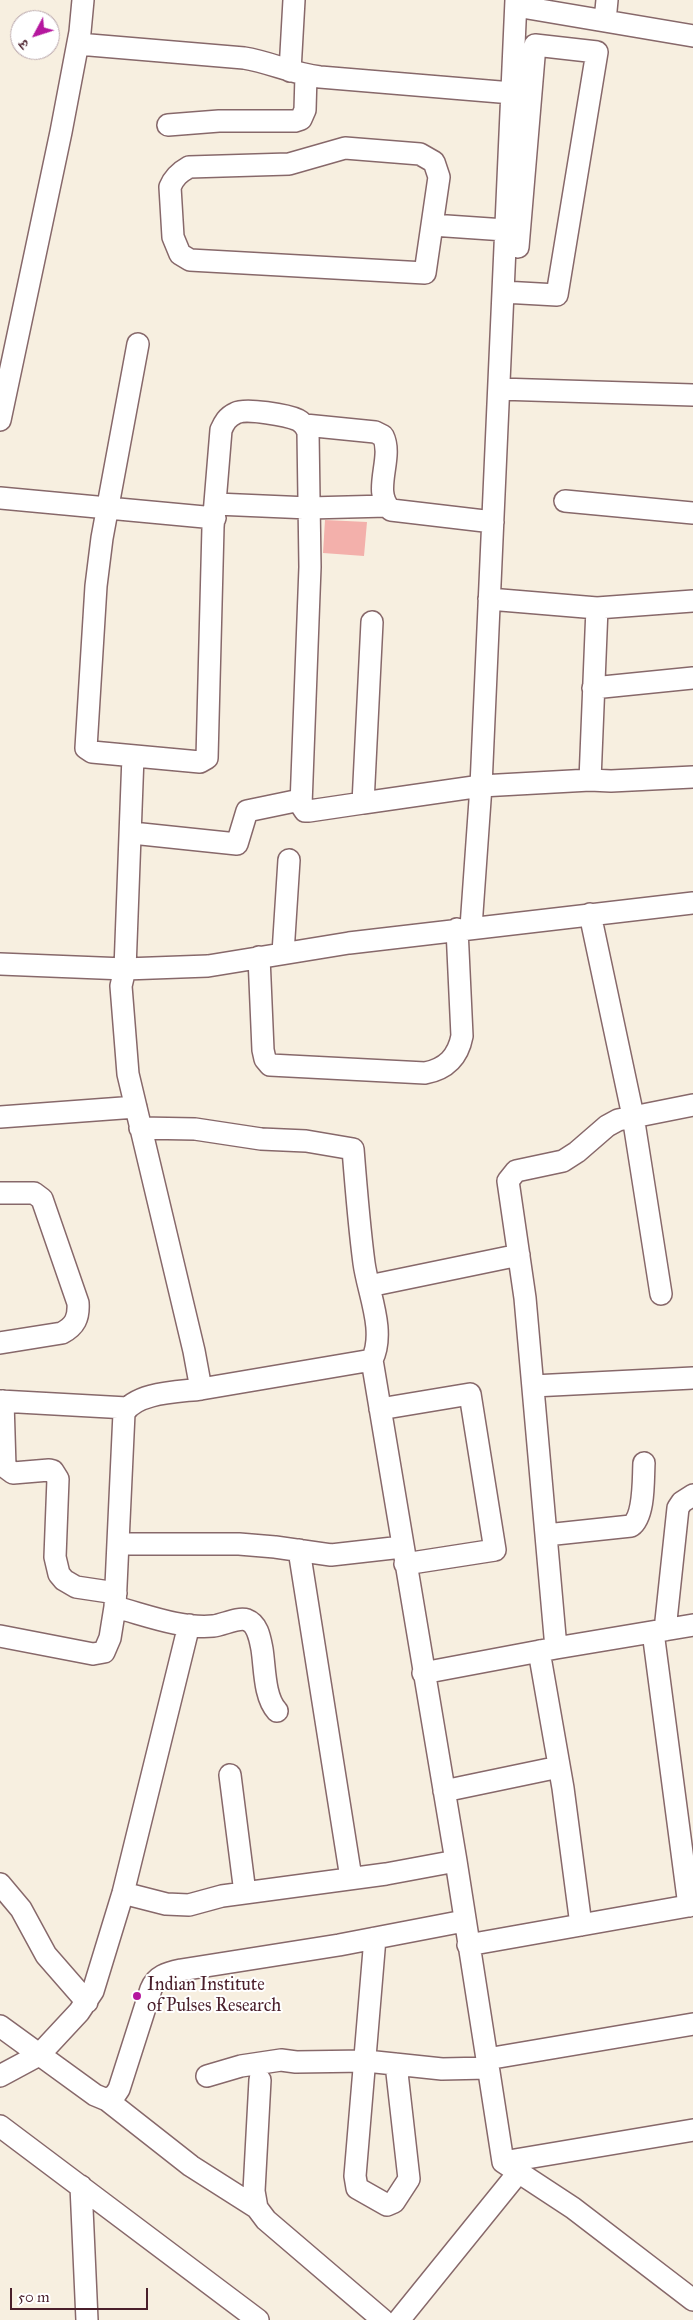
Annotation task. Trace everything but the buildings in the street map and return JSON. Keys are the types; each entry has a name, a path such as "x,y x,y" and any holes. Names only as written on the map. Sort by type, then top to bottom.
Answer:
{"street":[{"path":"0,420 59,141 78,44 83,0"},
{"path":"168,125 219,121 295,121 301,119 305,110 298,73 294,0"},
{"path":"605,21 607,0"},
{"path":"259,957 263,1050 265,1059 270,1065 425,1073 438,1071 450,1063 460,1050 462,1036 464,928 481,786 498,389 509,292 516,172 512,92 516,3 693,36"},
{"path":"78,44 244,58 266,62 298,73 512,92"},
{"path":"535,45 597,52 557,296 509,292 505,230 516,172 535,45"},
{"path":"345,148 420,154 429,157 438,168 439,176 432,224 425,273 190,260 180,254 173,237 170,187 176,176 190,167 289,164 345,148"},
{"path":"432,224 505,230"},
{"path":"138,344 108,508 96,586 85,745 92,752 200,762 207,758 215,511 221,430 226,420 237,412 248,411 300,421 305,425 308,432 310,567 300,800 305,811 481,786 693,777"},
{"path":"498,389 693,395"},
{"path":"305,425 375,432 383,436 386,446 383,493 387,506"},
{"path":"0,498 108,508 215,511 387,506 396,512 493,522"},
{"path":"565,501 693,513"},
{"path":"489,599 597,608 693,601"},
{"path":"590,780 597,608"},
{"path":"362,803 372,622"},
{"path":"593,688 693,678"},
{"path":"133,756 132,833 125,969 120,986 128,1074 201,1389"},
{"path":"132,833 237,844 247,811 300,800"},
{"path":"283,953 289,860"},
{"path":"0,964 125,969 208,966 283,953 464,928 693,903"},
{"path":"590,914 633,1116 661,1294"},
{"path":"581,1925 559,1767 548,1649 546,1535 525,1298 508,1181 512,1175 522,1169 563,1161 577,1152 607,1126 633,1116 693,1106"},
{"path":"0,1117 136,1107"},
{"path":"140,1128 195,1129 261,1139 306,1141 353,1149 364,1265 376,1328 377,1349 372,1360 488,2063 511,2167 573,2208 693,2300"},
{"path":"0,1194 34,1193 42,1199 78,1303 78,1312 76,1321 62,1333 0,1343"},
{"path":"369,1286 519,1255"},
{"path":"0,1636 38,1645 99,1654 104,1652 108,1645 116,1600 123,1420 127,1408 139,1399 372,1360"},
{"path":"533,1386 693,1378"},
{"path":"118,1544 239,1544 331,1555 404,1555 495,1550 470,1394 380,1409"},
{"path":"127,1408 1,1401 5,1467 14,1473 49,1470 53,1471 58,1479 55,1557 58,1574 64,1580 76,1587 189,1625 213,1626 244,1619 254,1626 260,1640 269,1697 272,1706 277,1711"},
{"path":"546,1535 631,1526 636,1523 640,1507 644,1463"},
{"path":"468,1945 691,1906 659,1631 678,1508 682,1502 693,1494"},
{"path":"299,1550 351,1878"},
{"path":"0,2076 39,2054 87,2002 93,1991 123,1894 189,1625"},
{"path":"423,1673 548,1649 693,1625"},
{"path":"444,1790 559,1767"},
{"path":"230,1775 245,1893"},
{"path":"123,1894 176,1905 189,1905 245,1893 386,1874 456,1861"},
{"path":"0,1884 21,1909 46,1955 87,2002"},
{"path":"107,2100 116,2095 119,2090 151,1989 158,1978 181,1970 464,1921"},
{"path":"374,1938 356,2185 360,2191 387,2206 394,2202 409,2179 396,2064"},
{"path":"207,2076 241,2066 281,2060 296,2062 366,2061 442,2069 488,2063 693,2024"},
{"path":"0,2026 94,2094 107,2100 191,2166 256,2208 266,2220 397,2319 511,2167 693,2130"},
{"path":"256,2208 254,2191 260,2080"},
{"path":"0,2126 258,2320"},
{"path":"81,2186 87,2320"}],"place":[{"name":"Indian Institute of Pulses Research","path":"137,1996"}]}
